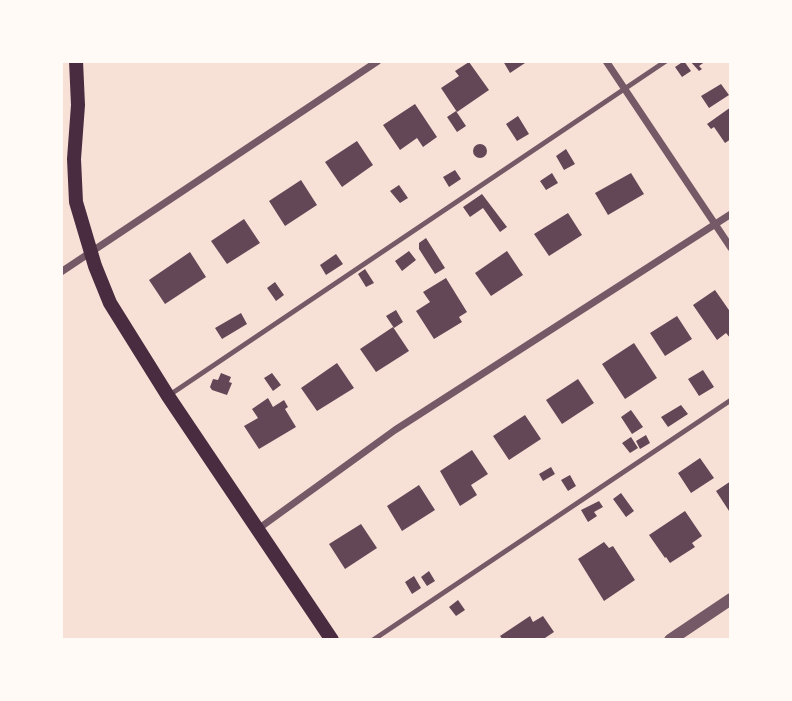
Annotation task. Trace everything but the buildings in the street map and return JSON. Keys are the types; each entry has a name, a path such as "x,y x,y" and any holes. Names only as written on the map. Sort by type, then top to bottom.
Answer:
{"main road":[{"path":"76,61 76,202 91,252 117,317 332,640"}],"street":[{"path":"61,272 378,61"},
{"path":"606,61 731,248"},
{"path":"257,529 395,430 731,214"},
{"path":"670,640 731,599"}],"lane":[{"path":"168,396 666,61"},
{"path":"373,640 731,400"}]}
